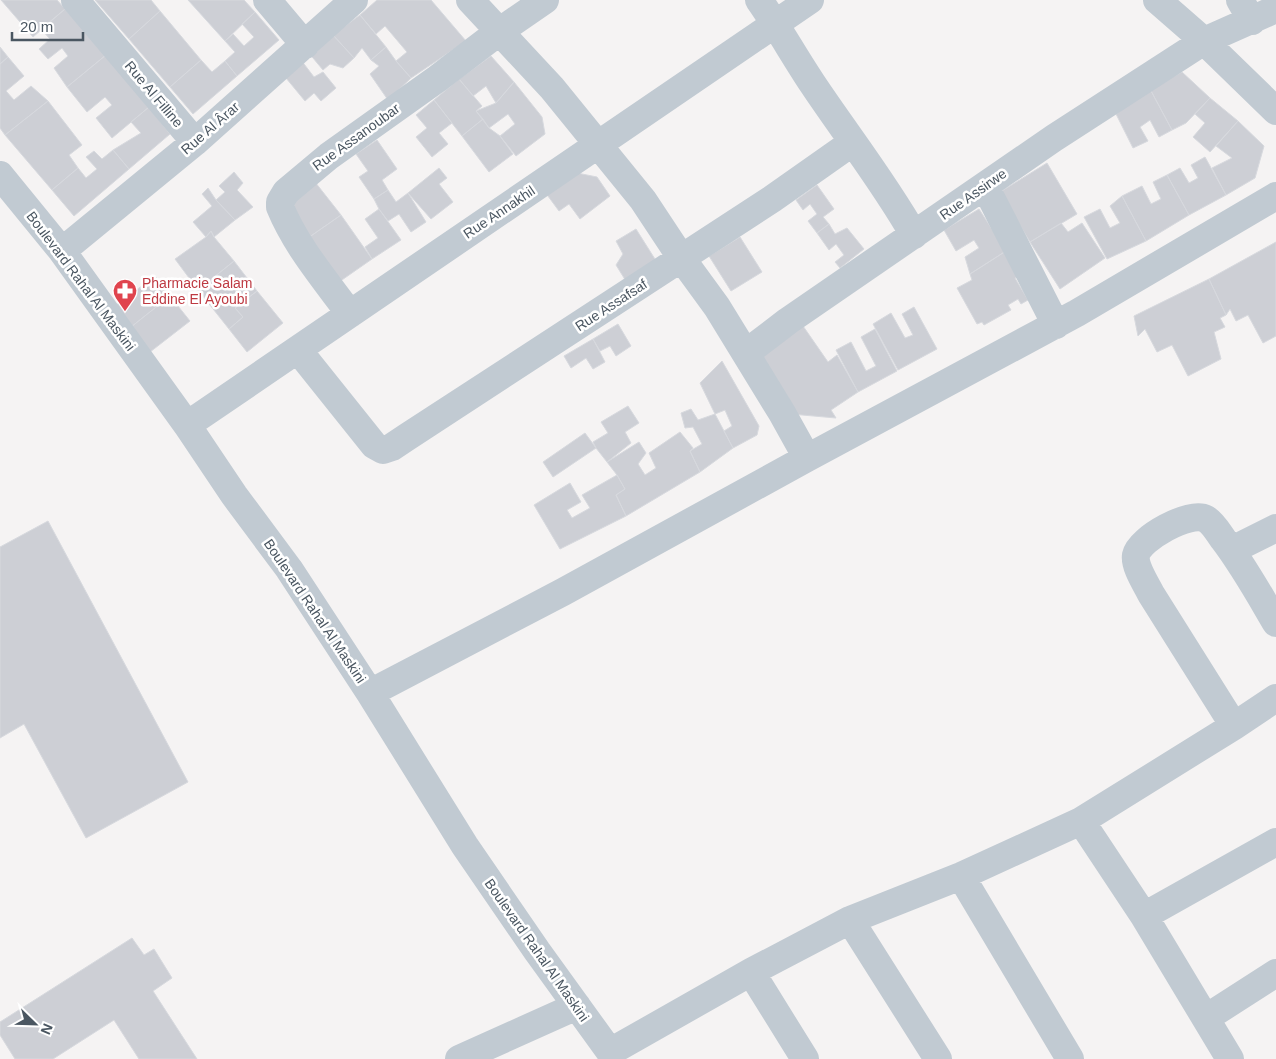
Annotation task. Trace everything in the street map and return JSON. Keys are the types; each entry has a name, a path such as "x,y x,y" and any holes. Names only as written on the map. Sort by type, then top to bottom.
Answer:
{"street":[{"name":"Rue Al Filline","path":"75,0 195,142"},
{"path":"267,0 305,44"},
{"name":"Rue Al Ârar","path":"62,251 195,142 354,0"},
{"path":"470,0 552,88 643,200 717,307 782,413 806,458"},
{"name":"Rue Assanoubar","path":"350,314 305,252 280,207 282,198 286,192 329,156 545,0"},
{"path":"759,0 812,83 896,204 914,235"},
{"name":"Rue Annakhil","path":"187,425 810,0"},
{"path":"1157,0 1204,41 1276,111"},
{"name":"Rue Assirwe","path":"746,353 788,321 1054,138 1204,41 1246,10 1276,9"},
{"name":"Rue Assafsaf","path":"298,350 374,445 383,450 392,447 682,259 853,142"},
{"name":"Boulevard Rahal Al Maskini","path":"0,175 62,251 289,570 370,693 465,846 611,1056"},
{"path":"985,186 1056,325"},
{"path":"370,693 563,592 806,458 1056,325 1276,196"},
{"path":"1234,726 1151,594 1140,573 1136,555 1140,548 1157,532 1176,522 1194,517 1207,519 1232,550 1276,623"},
{"path":"1232,550 1276,528"},
{"path":"611,1056 751,972 850,920 961,876 1081,821 1276,698"},
{"path":"1081,821 1144,916 1230,1059"},
{"path":"1144,916 1276,842"},
{"path":"961,876 1070,1059"},
{"path":"850,920 938,1059"},
{"path":"751,972 805,1059"},
{"path":"1206,1018 1276,973"},
{"path":"459,1059 577,1006"}],"building":[{"path":"1,0 57,0 65,9 33,37"},
{"path":"95,0 151,0 160,11 129,39"},
{"path":"188,0 244,0 255,12 225,41"},
{"path":"377,0 431,0 466,41 411,78 396,61 407,52 385,26 376,34 360,15"},
{"path":"65,9 106,55 67,87 54,68 68,56 62,48 48,59 39,49 50,39 41,29"},
{"path":"160,11 201,60 170,87 129,39"},
{"path":"255,12 279,40 237,76 225,61 235,52 225,41 233,34 244,46 254,37 242,24"},
{"path":"360,15 386,47 371,60 362,48 354,58 333,35"},
{"path":"333,35 354,58 343,68 330,64 323,70 308,52"},
{"path":"0,47 8,57 0,64"},
{"path":"386,47 411,78 388,100 370,74 379,66 371,60"},
{"path":"106,55 149,107 112,138 96,118 112,105 105,97 87,112 67,87"},
{"path":"491,56 514,82 496,103 486,86 473,96 459,79"},
{"path":"8,57 24,76 6,91 14,100 31,86 48,101 5,135 0,128 0,64"},
{"path":"201,60 212,72 225,61 237,76 193,114 170,87"},
{"path":"301,60 314,77 323,72 336,88 321,101 314,93 305,101 286,78"},
{"path":"1182,72 1210,98 1186,123 1172,130 1150,89"},
{"path":"459,79 482,106 476,111 483,119 462,136 434,100"},
{"path":"514,82 542,117 545,134 516,156 500,136 515,124 508,114 489,128 476,111 496,103"},
{"path":"1150,89 1172,130 1159,137 1150,120 1140,127 1148,141 1133,148 1116,114"},
{"path":"1210,98 1238,121 1210,152 1193,137 1205,123 1195,114"},
{"path":"434,100 452,123 439,133 448,144 432,157 416,137 427,128 416,115"},
{"path":"48,101 82,145 69,155 78,168 52,190 5,135"},
{"path":"149,107 170,134 129,169 113,150 141,133 131,122"},
{"path":"483,119 489,128 500,136 513,154 489,172 462,136"},
{"path":"1238,121 1264,146 1255,178 1226,195 1212,168 1232,158 1216,146"},
{"path":"377,140 397,169 382,180 388,190 374,199 359,177 368,171 356,154"},
{"path":"113,150 129,169 74,216 52,190 78,168 86,178 97,169 86,157 94,151 102,159"},
{"path":"1205,157 1226,195 1189,215 1167,175 1180,168 1189,183 1198,178 1191,165"},
{"path":"1047,163 1077,214 1030,242 1000,192"},
{"path":"439,168 447,178 439,184 453,202 431,219 408,193"},
{"path":"234,172 243,183 237,190 253,207 235,220 216,200 225,192 219,186"},
{"path":"572,172 597,177 610,196 580,219 569,204 559,211 545,192"},
{"path":"1167,175 1189,215 1146,241 1122,196 1142,186 1151,204 1161,199 1153,182"},
{"path":"315,182 341,215 308,238 286,205"},
{"path":"817,185 834,209 823,217 829,224 817,233 808,221 817,214 810,204 803,210 796,200"},
{"path":"208,188 216,200 235,220 214,237 211,231 206,237 193,222 212,206 202,194"},
{"path":"388,190 396,202 408,193 426,222 411,232 399,214 388,221 374,199"},
{"path":"1122,196 1146,241 1107,259 1084,217 1100,209 1110,228 1120,223 1110,206"},
{"path":"379,209 401,240 372,259 365,247 378,238 365,219"},
{"path":"979,209 1006,251 970,274 965,257 979,248 974,240 956,251 944,230"},
{"path":"341,215 372,259 339,282 308,238"},
{"path":"1061,223 1068,232 1082,223 1105,258 1060,289 1030,242"},
{"path":"829,224 835,234 847,228 864,249 840,268 835,262 844,255 836,244 829,250 817,233"},
{"path":"636,229 660,267 629,286 616,265 623,254 616,241"},
{"path":"211,231 234,261 198,290 175,259 206,237"},
{"path":"740,237 762,272 731,291 709,256"},
{"path":"1276,242 1276,336 1263,343 1248,315 1236,321 1230,309 1226,315 1209,279"},
{"path":"1006,251 1020,276 1015,278 1028,300 1021,304 1018,299 1008,305 1011,310 984,325 982,322 977,324 957,288 972,280 970,274"},
{"path":"234,261 257,291 235,308 243,317 229,329 198,290"},
{"path":"155,276 170,296 131,327 115,306"},
{"path":"1209,279 1226,315 1220,318 1225,327 1214,332 1221,359 1188,376 1172,345 1157,352 1145,329 1138,336 1134,316"},
{"path":"257,291 283,323 247,352 229,329 243,317 235,308"},
{"path":"170,296 190,321 150,352 131,327"},
{"path":"914,307 937,349 898,370 873,324 891,313 905,338 913,335 902,314"},
{"path":"618,324 631,346 616,356 610,346 600,351 593,339"},
{"path":"803,326 828,362 837,355 858,392 831,410 836,418 791,414 756,361"},
{"path":"875,329 897,371 858,392 836,350 851,342 866,371 876,366 861,337"},
{"path":"593,339 605,362 593,369 586,358 571,368 564,356"},
{"path":"722,361 759,426 757,435 733,448 724,431 732,426 725,410 715,414 700,383"},
{"path":"628,406 639,423 625,432 631,443 607,462 593,442 608,433 601,422"},
{"path":"691,409 698,420 715,414 733,448 700,472 690,451 702,444 693,427 685,428 681,413"},
{"path":"680,432 693,448 690,451 700,472 626,516 616,495 625,489 607,462 639,442 646,453 638,464 645,475 656,468 649,453"},
{"path":"585,433 596,448 553,477 543,462"},
{"path":"617,475 625,489 616,495 626,516 560,549 534,505 570,483 581,502 567,510 572,518 590,508 582,495"},
{"path":"48,521 188,782 86,838 24,724 0,738 0,547"},
{"path":"132,938 144,955 154,949 172,978 153,991 197,1059 139,1059 114,1020 53,1059 15,1059 0,1035 0,1022"}],"place":[{"name":"Pharmacie Salam Eddine El Ayoubi","path":"125,312"}]}
